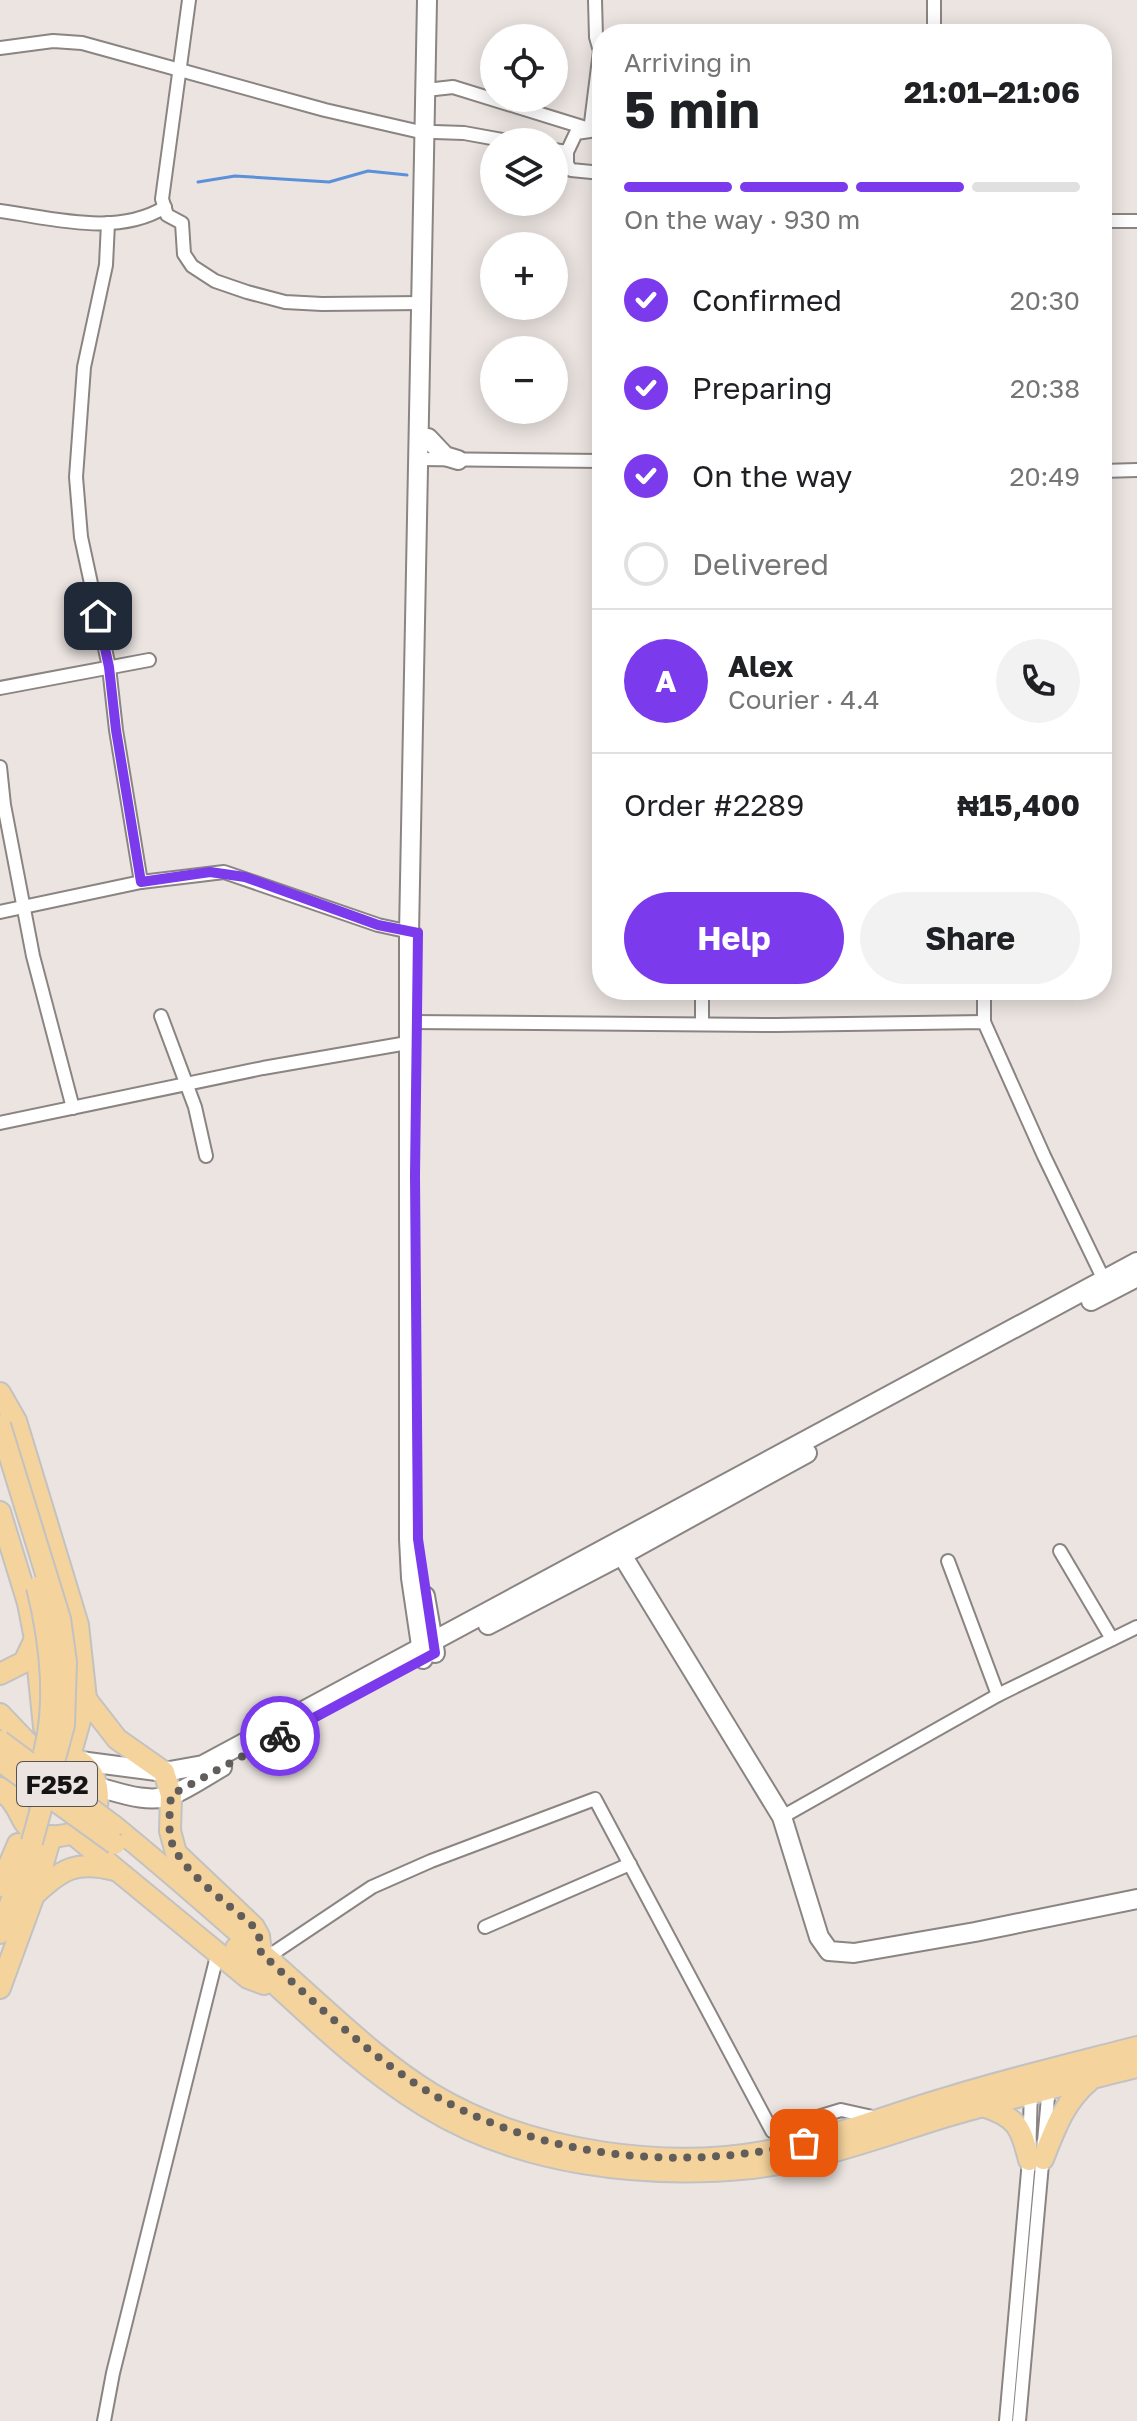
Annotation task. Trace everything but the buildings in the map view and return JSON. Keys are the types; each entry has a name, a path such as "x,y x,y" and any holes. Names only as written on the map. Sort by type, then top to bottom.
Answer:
{"main road":[{"path":"0,1393 16,1421 78,1625 86,1699 75,1758"},
{"path":"0,1425 60,1619 66,1662 64,1725 35,1838"},
{"path":"0,1473 37,1588 49,1638 49,1734 35,1838 34,1895 0,1988"},
{"path":"0,1512 28,1603 35,1639 44,1755"},
{"path":"0,1674 24,1662 35,1639"},
{"path":"86,1699 117,1739 164,1772 171,1795 170,1831 176,1853 254,1927 264,1955"},
{"path":"0,1714 44,1755"},
{"name":"F252","path":"0,1741 115,1835"},
{"name":"F252","path":"0,1886 35,1838 73,1834 87,1825 93,1815 98,1787 88,1768 75,1758 44,1755 27,1765 18,1777 16,1809 34,1832 35,1838 0,1933"},
{"name":"F252","path":"0,1761 115,1835"},
{"path":"0,1788 16,1809 0,1857"},
{"path":"73,1834 248,1978 276,1988"},
{"path":"115,1835 264,1955 366,2046 432,2094 504,2128 553,2142 628,2155 719,2157 780,2149 883,2120 948,2097 1039,2082 1092,2078 1137,2067"},
{"path":"115,1835 276,1988 366,2065 427,2107 480,2133 537,2154 605,2167 685,2172 754,2168 833,2151 983,2106 1137,2047"},
{"path":"34,1895 61,1870 94,1865 121,1871"},
{"path":"1036,2159 1074,2094 1092,2078"},
{"path":"983,2106 1003,2112 1016,2122 1036,2159"}],"street":[{"path":"189,0 163,179 167,215 182,223 184,254 192,266 215,281 285,302 422,303"},
{"path":"595,0 596,24"},
{"path":"934,0 934,24"},
{"path":"428,1650 411,1578 409,1539 413,933 423,459 422,303 431,1"},
{"path":"0,48 53,41 82,43 325,110 429,132 480,136"},
{"path":"430,89 453,87 592,131"},
{"path":"423,459 428,438 429,132"},
{"path":"568,142 576,133 592,132"},
{"path":"568,166 571,170 592,172"},
{"path":"0,211 73,222 108,223 142,219 165,207"},
{"path":"1112,221 1137,221"},
{"path":"108,223 106,265 84,367 76,477 81,537 109,667 141,882"},
{"path":"428,438 445,456 458,460"},
{"path":"423,459 592,461"},
{"path":"1112,471 1137,470"},
{"path":"0,688 149,660"},
{"path":"0,767 33,956 53,1021 73,1108"},
{"path":"0,912 141,882 224,872 378,925 413,933"},
{"path":"702,1000 702,1024"},
{"path":"984,1000 984,1022 1104,1280"},
{"path":"161,1016 195,1107 206,1156"},
{"path":"414,1022 984,1022"},
{"path":"0,1123 185,1084 413,1042"},
{"path":"98,1787 130,1796 152,1798 171,1795 428,1650 1137,1262"},
{"path":"75,1758 164,1772 203,1765 622,1555 923,1389 1137,1277"},
{"path":"1060,1551 1112,1639"},
{"path":"622,1555 782,1817 819,1937 829,1951 854,1953 1137,1899"},
{"path":"948,1561 998,1695"},
{"path":"782,1817 998,1695 1137,1627"},
{"path":"264,1955 372,1887 431,1861 595,1799 772,2131 841,2110 883,2120"},
{"path":"485,1927 630,1864"},
{"path":"104,2421 113,2373 218,1952"},
{"path":"1019,2421 1039,2082"},
{"path":"1006,2421 1036,2159"}],"waterway":[{"path":"198,182 235,176 329,182 368,171 407,175"}],"way so far":[{"path":"280,1736 171,1795 172,1842 176,1853 196,1875 254,1927 259,1936 261,1953 366,2046 432,2094 468,2113 504,2128 564,2145 669,2158 750,2154 804,2143"}],"route":[{"path":"98,616 109,667 141,882 224,872 378,925 418,933 415,1176 418,1539 435,1653 280,1736"}]}
